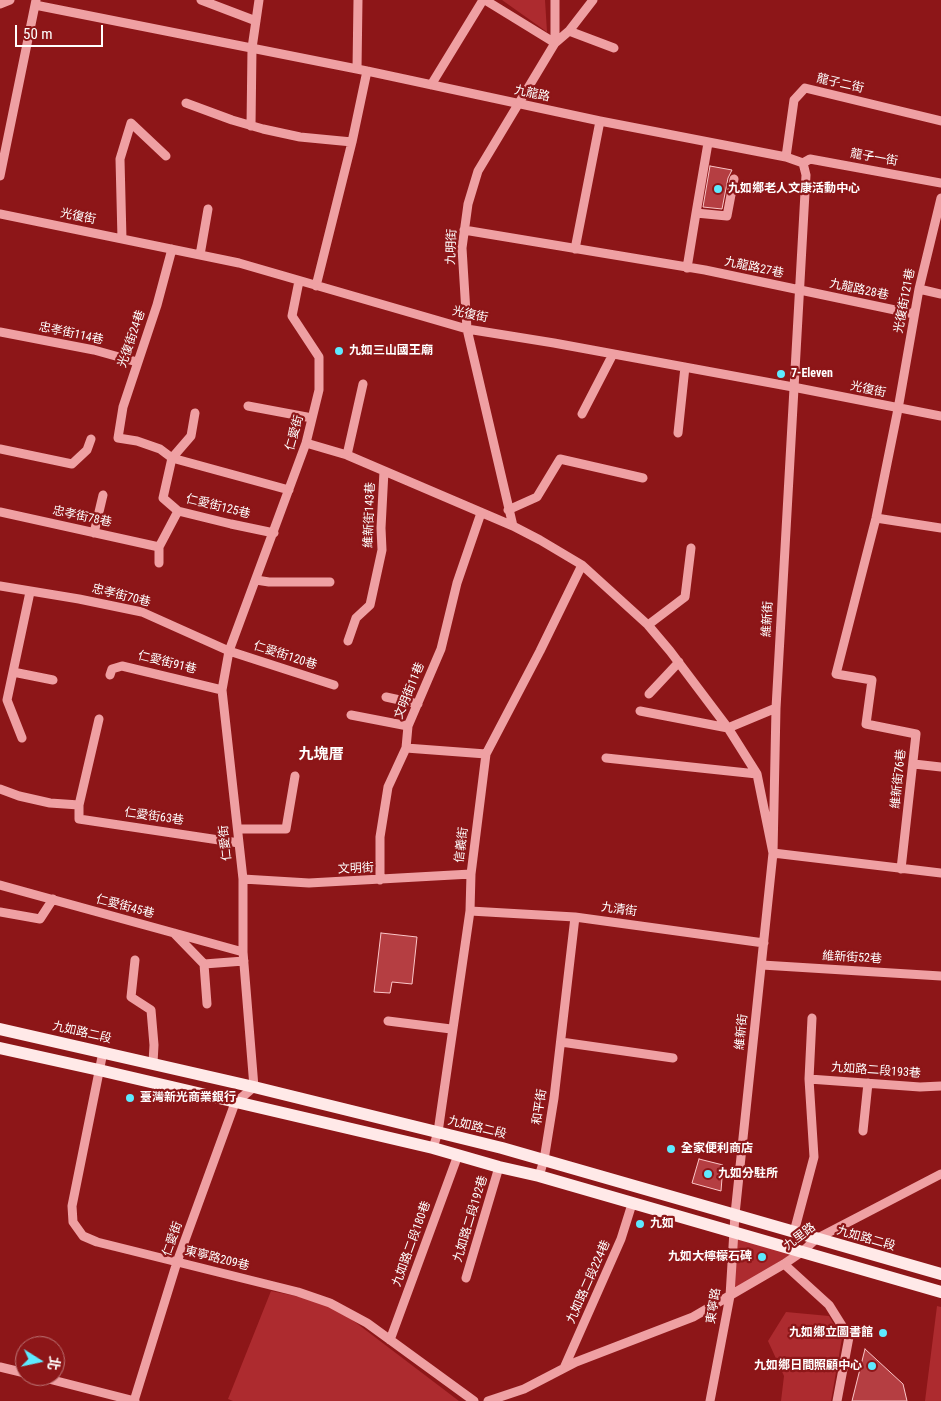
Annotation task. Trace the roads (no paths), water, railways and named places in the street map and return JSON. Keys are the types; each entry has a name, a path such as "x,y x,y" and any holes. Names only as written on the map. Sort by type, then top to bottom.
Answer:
{"main road":[{"name":"九如路二段","path":"0,1029 153,1063 438,1132 544,1160 941,1274"},
{"path":"0,1048 433,1148 499,1167 539,1176 734,1234 803,1251 941,1292"},
{"path":"922,1287 926,1270"}],"street":[{"path":"0,4 10,0"},
{"path":"201,0 256,21"},
{"path":"251,126 252,48 260,0"},
{"path":"357,69 358,0"},
{"path":"431,85 484,0 554,43 556,0"},
{"name":"九明街","path":"513,526 467,329 462,248 464,230 468,204 478,171 554,43 569,31 593,0"},
{"path":"0,176 35,3"},
{"name":"九龍路","path":"35,3 600,121 786,157 803,163"},
{"path":"569,31 614,48"},
{"path":"316,286 352,142 367,71"},
{"name":"龍子二街","path":"786,157 794,100 805,88 941,121"},
{"path":"186,103 251,126 300,136 352,142"},
{"path":"575,249 600,121"},
{"path":"122,239 120,159 131,123 166,156"},
{"path":"687,268 708,142"},
{"name":"龍子一街","path":"803,163 810,160 941,183"},
{"path":"793,387 806,175 803,163"},
{"path":"696,213 727,216 734,179"},
{"name":"光復街121巷","path":"836,674 876,518 898,409 919,289 940,210 941,198"},
{"path":"200,255 208,209"},
{"name":"光復街","path":"0,214 239,263 467,329 685,367 941,416"},
{"name":"九龍路27巷","path":"464,230 705,270 799,290"},
{"name":"光復街24巷","path":"172,249 157,305 123,407 118,438 137,441 160,449 172,458"},
{"name":"仁愛街","path":"254,1087 244,961 243,879 222,690 229,651 306,444 319,390 319,357 292,316 299,281"},
{"path":"919,289 941,294"},
{"name":"九龍路28巷","path":"799,290 914,314"},
{"name":"忠孝街114巷","path":"0,332 94,350 137,362"},
{"path":"582,414 613,354"},
{"path":"678,433 685,367"},
{"path":"347,455 363,384"},
{"name":"維新街","path":"735,1214 773,853 776,708 793,387"},
{"path":"248,406 312,418"},
{"name":"仁愛街125巷","path":"195,413 191,436 172,458 163,498 178,511 274,533"},
{"path":"0,448 72,464 87,450 91,439"},
{"name":"維新街","path":"306,444 347,455 513,526 582,565 648,625 679,662 728,728 757,774 773,853"},
{"path":"172,458 289,490"},
{"path":"508,510 537,498 560,459 643,478"},
{"name":"維新街143巷","path":"348,641 356,618 370,605 382,550 381,528 384,471"},
{"path":"94,533 103,495"},
{"path":"159,563 159,547 178,511"},
{"name":"忠孝街78巷","path":"0,512 159,547"},
{"name":"文明街11巷","path":"380,880 380,837 388,788 406,748 408,726 441,649 457,583 481,513"},
{"path":"876,518 941,528"},
{"path":"648,625 684,598 691,548"},
{"name":"信義街","path":"433,1148 438,1132 451,1030 470,911 471,874 486,754 540,651 582,565"},
{"path":"256,580 269,582 330,582"},
{"name":"忠孝街70巷","path":"0,586 142,612 229,651"},
{"path":"22,738 3,699 13,672 30,592"},
{"name":"仁愛街120巷","path":"229,651 334,685"},
{"path":"649,694 679,662"},
{"name":"仁愛街91巷","path":"110,675 112,669 122,666 222,690"},
{"path":"13,672 53,680"},
{"name":"維新街76巷","path":"836,674 872,680 866,724 916,734 901,868"},
{"path":"386,697 418,704"},
{"path":"640,711 728,728 776,708"},
{"path":"351,715 408,726"},
{"path":"0,790 50,803 79,805 99,719"},
{"path":"406,748 486,754"},
{"path":"606,758 757,774"},
{"path":"914,764 941,767"},
{"path":"238,829 286,829 295,776"},
{"name":"仁愛街63巷","path":"79,805 79,819 239,843"},
{"path":"773,853 941,874"},
{"name":"文明街","path":"243,879 309,883 471,874"},
{"name":"仁愛街45巷","path":"0,885 244,952"},
{"path":"0,912 40,919 53,899"},
{"name":"九清街","path":"470,911 576,917 764,943"},
{"name":"和平街","path":"539,1176 544,1160 554,1098 576,917"},
{"path":"174,933 204,964 207,1004"},
{"path":"135,960 131,997 151,1010 154,1045 153,1063"},
{"path":"204,964 244,961"},
{"name":"維新街52巷","path":"762,965 941,976"},
{"path":"794,1232 814,1157 808,1079 812,1018"},
{"path":"388,1021 451,1030"},
{"path":"561,1042 673,1058"},
{"name":"東寧路209巷","path":"103,1052 72,1206 73,1222 83,1236 97,1242 298,1292 330,1303 367,1323 474,1401"},
{"name":"九如路二段193巷","path":"808,1079 920,1087 941,1086"},
{"path":"863,1131 868,1083"},
{"path":"235,1102 254,1087"},
{"name":"仁愛街","path":"134,1401 177,1262 235,1102"},
{"name":"九如路二段180巷","path":"390,1340 458,1155"},
{"name":"九如路二段192巷","path":"466,1278 499,1167"},
{"name":"九里路","path":"488,1401 524,1389 564,1368 692,1316 784,1264 816,1239 941,1174"},
{"name":"九如路二段224巷","path":"564,1368 621,1239 632,1204"},
{"name":"東寧路","path":"710,1401 730,1296 735,1214"},
{"path":"784,1264 829,1305 849,1337 837,1401"},
{"path":"0,1367 15,1371"},
{"path":"65,1383 134,1401"}],"place":[{"name":"九如鄉老人文康活動中心","path":"718,189"},
{"name":"九如三山國王廟","path":"339,351"},
{"name":"7-Eleven","path":"781,374"},
{"name":"臺灣新光商業銀行","path":"130,1098"},
{"name":"全家便利商店","path":"671,1149"},
{"name":"九如分駐所","path":"708,1174"},
{"name":"九如","path":"640,1224"},
{"name":"九如大檸檬石碑","path":"762,1257"},
{"name":"九如鄉立圖書館","path":"883,1333"},
{"name":"九如鄉日間照顧中心","path":"872,1366"}],"district":[{"name":"九塊厝","path":"321,755"}]}
